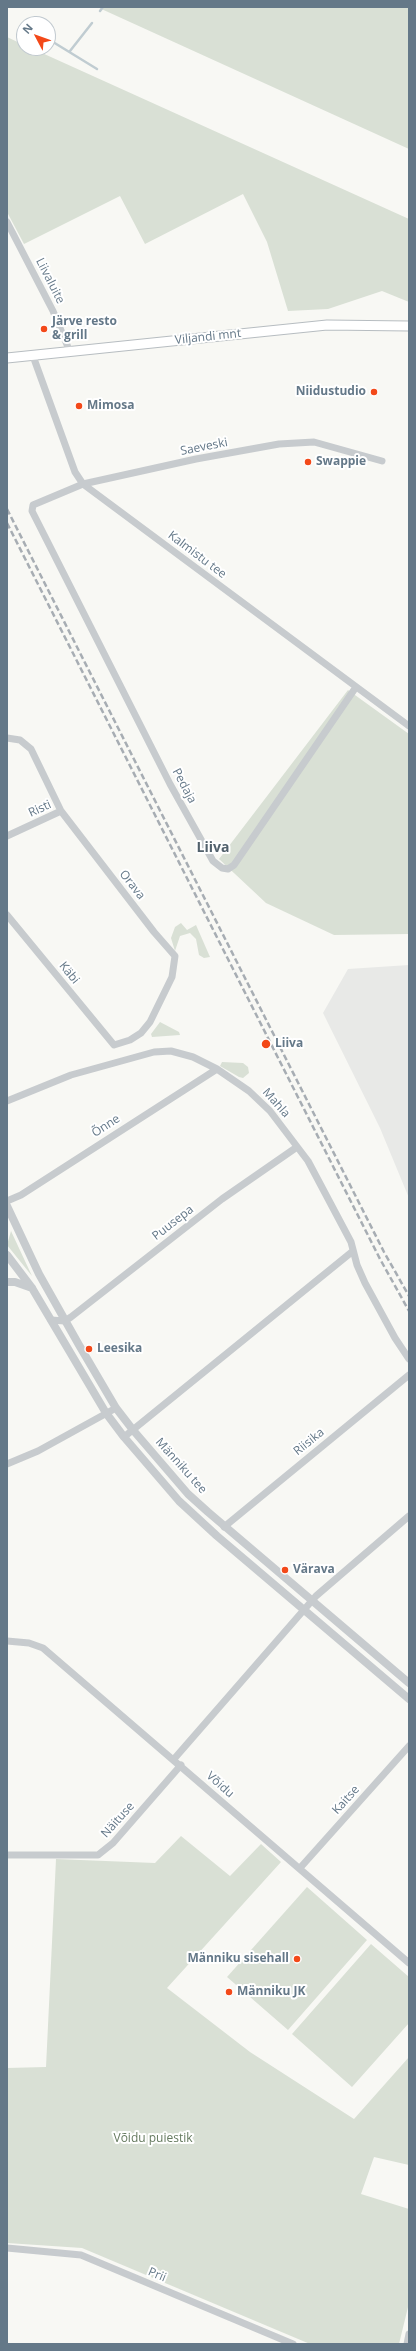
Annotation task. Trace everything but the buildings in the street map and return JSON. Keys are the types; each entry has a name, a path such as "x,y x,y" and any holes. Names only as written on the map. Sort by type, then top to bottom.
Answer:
{"main road":[{"name":"Viljandi mnt","path":"7,358 327,325 409,326"}],"street":[{"name":"Liivaluite","path":"7,222 53,311 70,352"},
{"name":"Kalmistu tee","path":"33,356 75,472 83,484 409,726"},
{"name":"Saeveski","path":"33,504 83,484 196,459 280,444 314,442 382,461"},
{"name":"Pedaja","path":"33,504 32,511 168,781 213,861 222,868 228,869 234,865 356,687"},
{"name":"Orava","path":"7,738 20,740 32,749 61,811 154,932 175,956 172,977 150,1022 141,1033 130,1040 114,1044"},
{"name":"Risti","path":"7,836 61,811"},
{"name":"Käbi","path":"7,915 114,1044"},
{"name":"Mahla","path":"7,1100 71,1075 154,1052 171,1051 192,1057 217,1069 261,1101 308,1162 351,1242 357,1265 368,1288 395,1338 409,1358"},
{"name":"Õnne","path":"7,1200 21,1195 217,1069"},
{"name":"Puusepa","path":"65,1321 222,1199 297,1147"},
{"name":"Männiku tee","path":"7,1206 25,1246 65,1321 116,1408 133,1430 188,1494 224,1527 409,1683"},
{"path":"124,1437 353,1251"},
{"name":"Männiku tee","path":"7,1255 32,1288 106,1413 124,1437 197,1518 409,1699"},
{"path":"7,1282 15,1282 32,1288"},
{"path":"51,1320 65,1321"},
{"name":"Riisika","path":"224,1527 409,1374"},
{"path":"7,1464 38,1451 116,1408"},
{"path":"174,1759 312,1600 409,1516"},
{"name":"Võidu","path":"7,1641 29,1643 43,1648 181,1765 409,1963"},
{"name":"Kaitse","path":"300,1868 409,1746"},
{"name":"Näituse","path":"7,1855 98,1855 113,1843 181,1765"},
{"name":"Prii","path":"7,2248 81,2255 293,2344"},
{"path":"407,2344 409,2334"}],"shaded area":[{"path":"409,965 409,1198 380,1128 323,1013 348,969"}],"green space":[{"path":"97,7 409,7 409,149"},
{"path":"7,37 16,41 16,56 49,56 409,219 409,302 382,291 328,309 288,311 267,242 243,194 145,244 120,196 24,244 7,212"},
{"path":"348,690 409,734 409,934 334,935 266,903 219,859"},
{"path":"181,923 187,930 196,925 210,957 204,958 199,955 196,939 190,933 180,936 175,951 171,938 175,927"},
{"path":"160,1022 179,1032 180,1035 152,1037 151,1034"},
{"path":"222,1062 243,1063 248,1067 249,1073 243,1078 239,1077 220,1066"},
{"path":"11,1231 32,1276 7,1245"},
{"name":"Võidu puiestik","path":"181,1836 230,1876 261,1844 281,1862 167,1988 250,2052 354,2119 409,2057 409,2165 374,2157 361,2194 409,2209 409,2303 399,2344 310,2344 82,2248 7,2243 7,2068 46,2067 56,1859 155,1863"},
{"name":"Männiku sisehall","path":"307,1887 367,1940 288,2030 227,1977"},
{"path":"371,1944 409,1977 409,2023 352,2087 292,2034"}],"waterway":[{"path":"100,11 103,7"},
{"path":"70,51 92,23"},
{"path":"56,44 97,69"}],"railway":[{"path":"7,509 384,1252 409,1296"},
{"path":"7,523 380,1259 409,1311"}],"place":[{"name":"Järve resto & grill","path":"44,329"},
{"name":"Niidustudio","path":"374,392"},
{"name":"Mimosa","path":"79,406"},
{"name":"Swappie","path":"308,462"},
{"name":"Liiva","path":"266,1044"},
{"name":"Leesika","path":"89,1349"},
{"name":"Värava","path":"285,1570"},
{"name":"Männiku sisehall","path":"297,1959"},
{"name":"Männiku JK","path":"229,1992"}],"district":[{"name":"Liiva","path":"213,848"}]}
